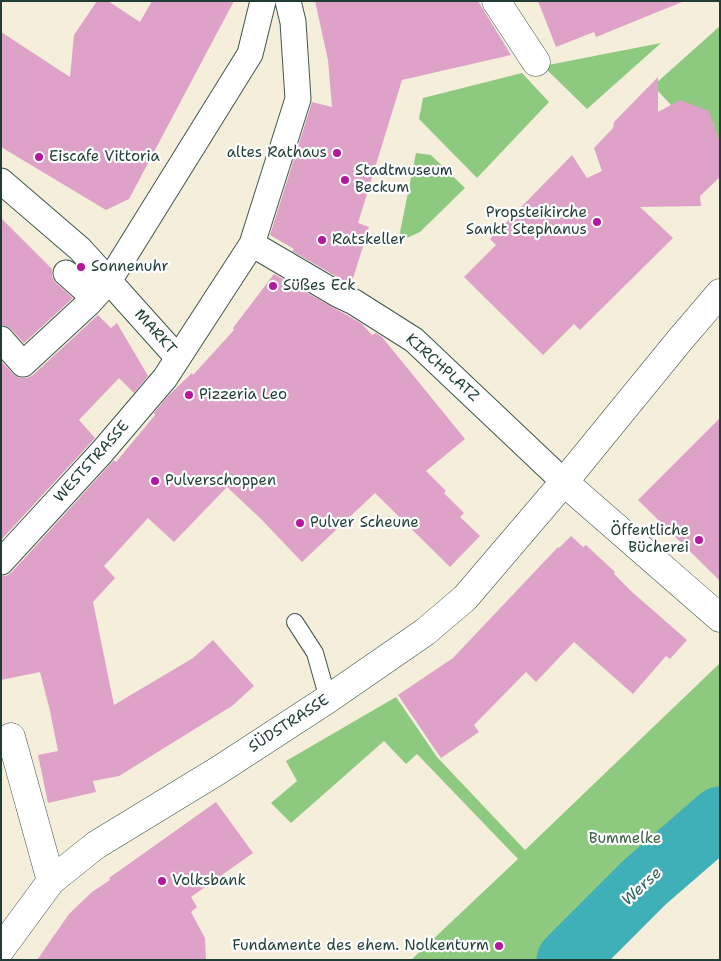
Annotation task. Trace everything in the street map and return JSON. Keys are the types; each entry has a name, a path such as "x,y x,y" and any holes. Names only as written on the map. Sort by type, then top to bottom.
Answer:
{"street":[{"path":"1,338 23,364 89,303 101,289 250,54 263,1"},
{"name":"MARKT","path":"101,289 178,358 252,244 298,99 293,22 288,1"},
{"path":"496,1 536,62"},
{"path":"2,184 80,249 101,289"},
{"name":"KIRCHPLATZ","path":"252,244 354,302 414,340 564,482"},
{"path":"66,273 101,289"},
{"name":"SÜDSTRASSE","path":"1,949 51,881 96,845 218,770 328,699 425,632 465,598 564,482 720,293"},
{"name":"WESTSTRASSE","path":"1,562 102,452 165,378 178,358"},
{"path":"564,482 720,618"},
{"path":"11,737 51,881"}],"lane":[{"path":"295,622 315,653 328,699"}],"green space":[{"path":"720,26 720,146 713,122 709,124 671,105 654,85"},
{"path":"661,43 587,109 543,66"},
{"path":"522,73 549,102 477,178 419,119 423,98"},
{"path":"416,153 431,155 465,188 420,232 398,242"},
{"name":"Bummelke","path":"720,663 720,833 587,960 411,960 518,859 417,754 406,764 384,741 291,823 271,803 297,781 286,761 396,697 437,757 525,850"}],"building":[{"path":"97,1 108,1 140,22 152,1 234,1 129,199 106,210 1,147 1,32 70,77 74,35"},
{"path":"315,1 478,1 511,55 402,80 358,223 369,227 351,285 292,251 294,249 270,235 312,102 332,107 328,60"},
{"path":"538,1 682,2 596,37 594,32 556,47"},
{"name":"Propsteikirche Sankt Stephanus","path":"658,77 658,112 680,100 709,111 720,142 720,177 700,196 701,206 640,207 673,238 580,330 574,324 543,355 464,277 496,245 490,239 572,155 587,178 602,171 594,148 613,128 614,122"},
{"path":"1,218 52,269 52,277 56,283 73,298 24,343 11,329 1,325"},
{"path":"274,274 362,324 372,335 376,333 382,337 465,439 426,471 464,513 460,517 480,536 450,567 375,493 302,562 227,487 174,542 148,518 104,566 115,578 93,602 114,705 193,658 213,640 254,686 232,706 119,776 93,781 96,792 48,803 38,755 58,751 40,672 1,680 1,576 6,576 12,572 114,460 116,462 155,415 154,413 168,396 192,373 193,375 234,330 233,328"},
{"path":"98,315 111,328 117,323 148,376 134,393 119,378 79,420 95,438 1,540 1,361 19,378 27,378 33,375"},
{"name":"Öffentliche Bücherei","path":"720,418 720,581 638,500"},
{"path":"571,536 583,547 586,545 615,572 614,574 631,591 687,640 670,659 666,656 633,694 574,642 536,682 526,672 474,725 479,732 441,758 398,695 453,658 558,547"},
{"name":"Volksbank","path":"216,802 253,853 191,897 197,907 191,912 205,938 206,960 37,960 69,914 92,892"}],"waterway":[{"name":"Werse","path":"567,960 645,882 720,817"}],"place":[{"name":"altes Rathaus","path":"337,153"},
{"name":"Eiscafe Vittoria","path":"39,157"},
{"name":"Stadtmuseum Beckum","path":"345,180"},
{"name":"Propsteikirche Sankt Stephanus","path":"597,222"},
{"name":"Ratskeller","path":"322,240"},
{"name":"Sonnenuhr","path":"81,267"},
{"name":"Süßes Eck","path":"273,286"},
{"name":"Pizzeria Leo","path":"189,395"},
{"name":"Pulverschoppen","path":"155,481"},
{"name":"Pulver Scheune","path":"300,523"},
{"name":"Öffentliche Bücherei","path":"699,540"},
{"name":"Volksbank","path":"162,881"},
{"name":"Fundamente des ehem. Nolkenturm","path":"499,946"}]}
